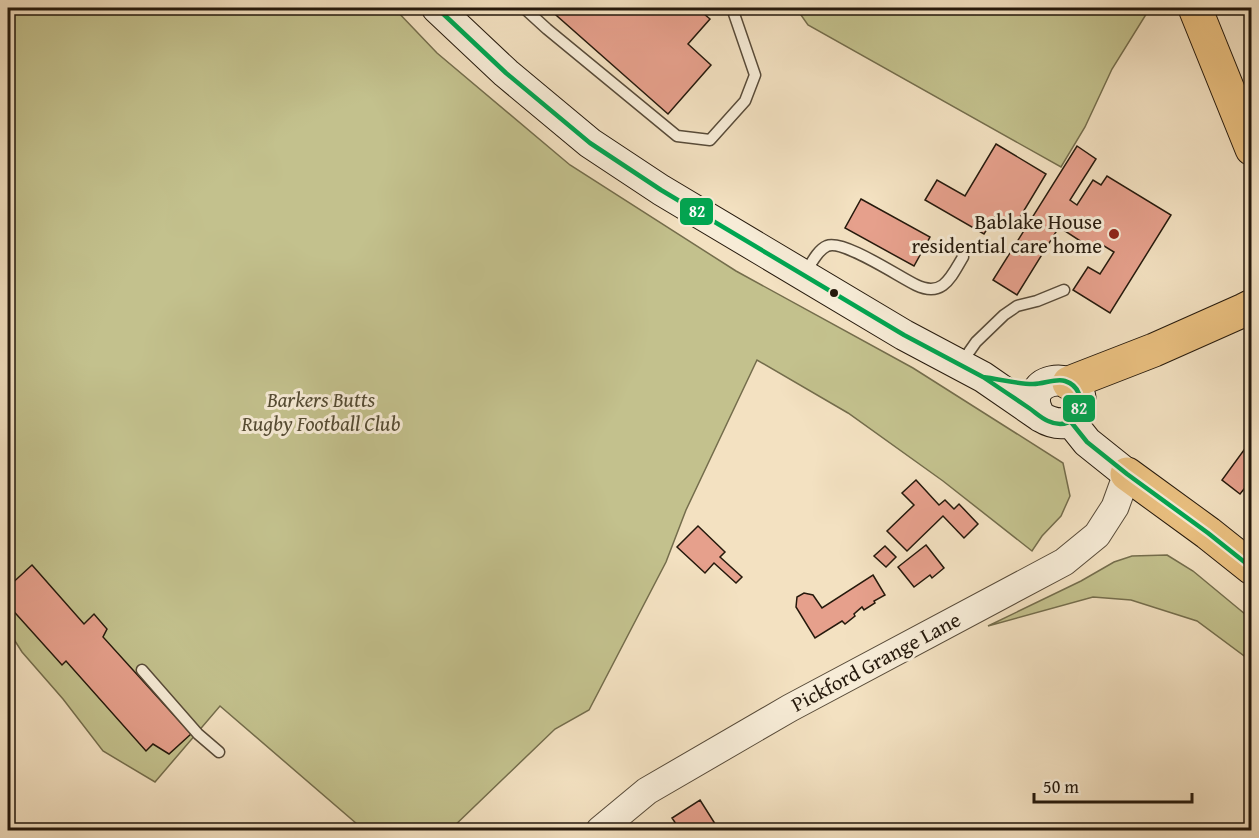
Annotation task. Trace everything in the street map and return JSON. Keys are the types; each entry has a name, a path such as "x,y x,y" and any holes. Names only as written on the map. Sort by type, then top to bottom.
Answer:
{"highway":[{"path":"1195,8 1251,149"},
{"path":"1056,384 1154,350 1251,306"},
{"path":"1127,474 1208,533 1251,568"}],"main road":[{"path":"437,8 506,72 590,143 661,190 904,335 972,371 1041,417 1056,424 1071,422 1078,414 1081,401 1077,390 1056,384 1030,384 972,371"},
{"path":"1041,417 1034,400 1038,389 1056,384"},
{"path":"1071,422 1087,442 1127,474"}],"street":[{"name":"Pickford Grange Lane","path":"600,831 647,791 790,708 1064,562 1097,536 1115,507 1127,474"}],"lane":[{"path":"524,8 677,136 710,140 745,101 755,75 732,8"},
{"path":"804,275 821,249 828,245 838,244 924,289 932,290 947,282 963,257"},
{"path":"972,371 976,342 1004,315 1017,306 1064,290"},
{"path":"142,670 198,734 219,752"}],"green space":[{"name":"Barkers Butts Rugby Football Club","path":"8,8 394,8 437,53 570,165 736,271 913,368 1063,463 1070,496 1061,516 1042,536 1032,551 943,481 848,413 757,360 686,510 666,562 589,710 555,729 450,830 364,830 220,706 155,782 103,751 63,699 22,652 8,630"},
{"path":"796,8 1150,8 1112,69 1085,127 1061,167 808,25"},
{"path":"1167,555 1193,571 1251,619 1251,661 1197,621 1131,600 1093,597 988,626 1081,581 1114,562 1132,556"}],"building":[{"path":"548,8 697,8 710,19 688,44 711,65 668,114"},
{"path":"996,144 1046,174 1014,227 995,216 984,234 925,200 937,180 965,196"},
{"name":"Bablake House residential care home","path":"1077,146 1096,159 1070,200 1077,205 1093,180 1101,185 1107,176 1171,215 1110,313 1073,290 1088,267 1100,274 1114,252 1096,241 1091,248 1059,227 1017,295 993,280"},
{"path":"861,199 930,237 914,266 845,228"},
{"path":"1252,439 1252,494 1244,489 1240,494 1222,480"},
{"path":"916,480 939,505 945,500 954,509 959,504 978,524 964,538 943,516 907,551 887,531 914,505 902,493"},
{"path":"698,526 725,552 720,557 742,577 736,583 714,563 705,573 677,547"},
{"path":"926,545 944,568 932,578 930,575 914,587 898,567"},
{"path":"885,546 896,557 886,567 874,556"},
{"path":"32,565 84,624 94,614 107,629 103,637 191,734 169,754 153,744 146,751 66,661 62,665 8,605 8,587"},
{"path":"873,575 885,595 864,610 862,607 845,624 842,621 815,638 796,607 797,597 804,593 813,595 822,608"},
{"path":"700,800 719,830 680,830 672,818"}],"transit line":[{"name":"82","path":"437,8 506,73 590,143 661,190 904,335 983,377"},
{"name":"82","path":"983,377 1027,384 1065,381 1074,386 1079,393 1079,410 1068,422 1059,424 1048,421 983,377"},
{"name":"82","path":"1071,422 1087,442 1252,568"}],"place":[{"name":"Bablake House residential care home","path":"1114,234"}]}
